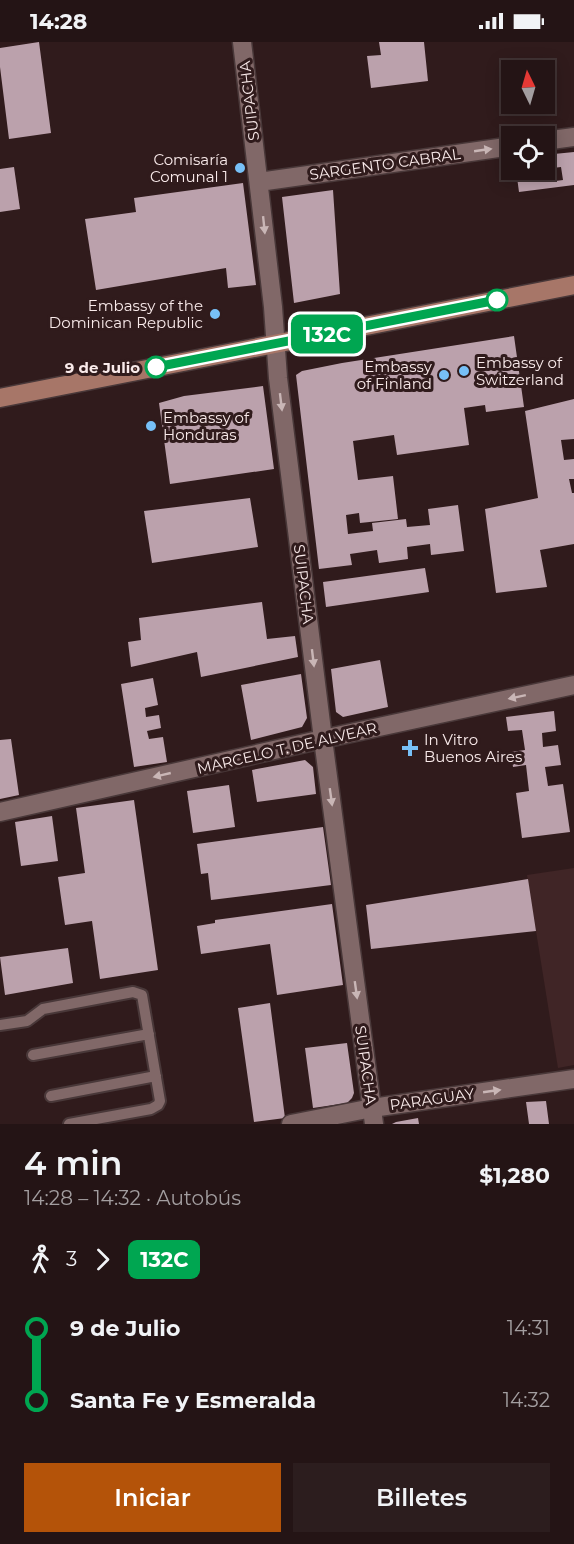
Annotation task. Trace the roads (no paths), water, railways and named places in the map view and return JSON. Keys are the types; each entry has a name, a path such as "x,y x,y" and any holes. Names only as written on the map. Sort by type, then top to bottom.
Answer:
{"main road":[{"path":"0,398 574,285"}],"street":[{"name":"SUIPACHA","path":"242,42 323,739 373,1116"},
{"path":"555,140 574,137"},
{"name":"SARGENTO CABRAL","path":"259,182 501,148"},
{"name":"MARCELO T. DE ALVEAR","path":"0,812 574,685"},
{"name":"PARAGUAY","path":"291,1124 373,1116 574,1079"}],"lane":[{"path":"0,1025 27,1021 43,1009 133,992 142,995 160,1101 158,1105 130,1119 69,1124"},
{"path":"33,1055 149,1034"},
{"path":"51,1096 156,1076"}],"place":[{"name":"Comisaría Comunal 1","path":"240,168"},
{"name":"Embassy of the Dominican Republic","path":"215,314"},
{"name":"9 de Julio","path":"156,367"},
{"name":"Embassy of Switzerland","path":"464,371"},
{"name":"Embassy of Finland","path":"444,375"},
{"name":"Embassy of Honduras","path":"151,426"},
{"name":"In Vitro Buenos Aires","path":"410,748"}]}
